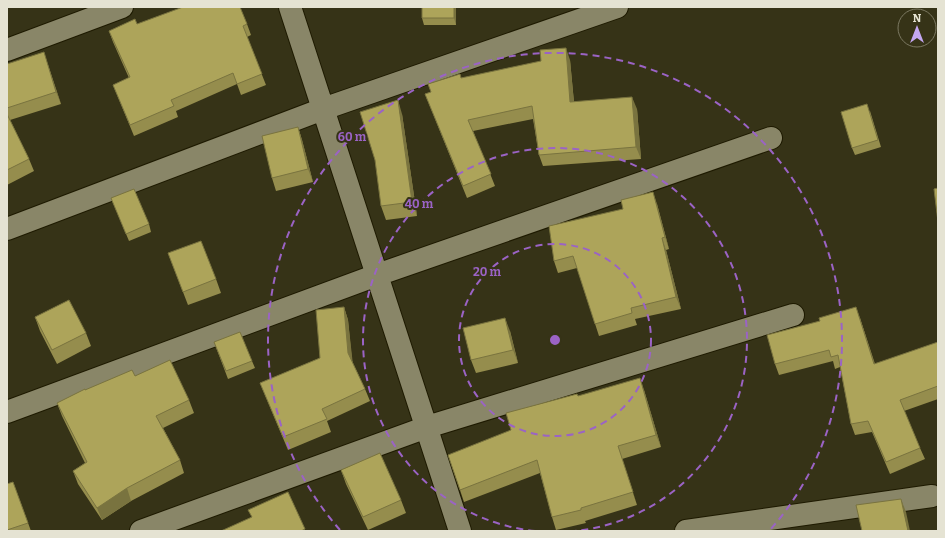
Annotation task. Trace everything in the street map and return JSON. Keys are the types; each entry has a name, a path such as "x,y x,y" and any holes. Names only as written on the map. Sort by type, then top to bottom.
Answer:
{"street":[{"path":"7,50 122,7"},
{"path":"290,7 460,531"},
{"path":"7,229 323,109 617,7"},
{"path":"7,412 377,275 771,138"},
{"path":"141,531 427,427 793,315"},
{"path":"686,531 932,496"}],"building":[{"path":"183,7 240,7 247,24 243,26 262,74 237,84 233,73 171,100 174,106 130,125 113,85 130,77 109,31 135,19 137,24"},
{"path":"422,7 454,7 454,18 422,18"},
{"path":"566,48 570,102 632,97 636,147 539,155 532,106 468,120 491,174 463,186 425,94 431,92 428,84 460,74 461,78 541,61 540,50"},
{"path":"44,52 56,92 7,108 7,64"},
{"path":"398,100 412,202 381,206 375,160 360,112"},
{"path":"867,104 878,140 852,148 841,112"},
{"path":"7,114 29,159 7,170"},
{"path":"298,127 308,169 272,178 262,136"},
{"path":"938,188 938,222 934,189"},
{"path":"134,189 149,224 126,234 111,198"},
{"path":"653,192 665,237 662,238 676,297 631,308 632,313 595,324 573,256 554,261 549,226 623,209 621,200"},
{"path":"201,241 216,279 183,292 168,253"},
{"path":"69,300 86,333 52,350 35,317"},
{"path":"344,307 348,353 365,389 322,409 327,419 283,437 260,383 320,358 316,310"},
{"path":"856,307 874,364 938,342 938,386 900,400 920,448 886,462 868,421 851,424 838,355 831,357 829,350 775,364 767,335 820,321 819,318"},
{"path":"505,318 513,350 471,360 463,328"},
{"path":"240,332 252,361 226,371 214,342"},
{"path":"170,360 189,400 156,416 180,460 127,488 97,508 73,471 87,462 57,403 85,389 132,370 135,376"},
{"path":"640,378 656,435 618,446 633,492 581,508 581,510 552,517 537,460 460,490 448,455 511,430 506,413 577,394 578,396"},
{"path":"380,453 401,500 363,517 341,470"},
{"path":"13,482 28,523 7,530 7,484"},
{"path":"288,492 305,529 301,531 221,531 252,517 248,510"},
{"path":"901,499 908,531 862,531 856,505"}]}
